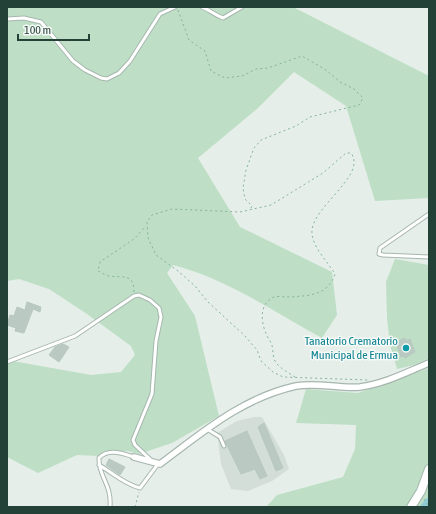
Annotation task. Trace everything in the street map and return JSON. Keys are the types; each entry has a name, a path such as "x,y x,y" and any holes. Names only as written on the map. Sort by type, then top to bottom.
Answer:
{"main road":[{"path":"412,507 421,491 429,470"}],"street":[{"path":"134,458 160,464 205,429 239,408 271,394 308,384 359,387 380,383 429,363"}],"lane":[{"path":"7,19 24,18 41,22 73,61 85,70 101,78 107,79 119,73 130,61 160,14 176,7"},
{"path":"202,7 214,15 223,18 242,7"},
{"path":"429,214 380,248 378,251 379,254 383,255 429,257"},
{"path":"7,362 75,336 134,296 139,295 150,300 159,308 161,317 156,341 152,394 133,440 135,445 155,463 140,488 132,486 98,465"},
{"path":"205,429 220,437 224,446"},
{"path":"110,507 110,492 98,465 99,458 103,454 107,453 123,453 134,458"}],"path":[{"path":"176,7 189,40 205,52 210,71 225,78 242,76 256,69 268,68 302,56 326,70 340,82 354,89 363,98 359,106 310,117 296,126 261,140 251,156 246,170 243,188 245,199 252,206 250,211"},
{"path":"295,377 276,362 271,343 265,334 262,313 267,304 274,297 318,293 328,288 333,280 335,274 314,244 312,233 318,214 347,179 354,165 355,158 351,153 346,153 323,173 271,205 250,211 213,212 172,209 152,215 147,222 148,238 156,255 195,286 208,302 245,336 257,350 261,361 283,377 364,380 380,383"},
{"path":"134,296 134,286 131,280 121,276 109,276 98,271 100,262 134,239 147,226"},
{"path":"135,507 140,488"},
{"path":"424,498 428,506"}],"shaded area":[{"path":"254,417 262,417 284,455 289,469 272,481 248,491 231,489 221,464 217,433 237,421"}],"green space":[{"path":"7,7 293,7 429,76 429,198 375,201 346,106 294,72 258,108 198,158 240,227 332,272 337,315 322,338 231,287 212,278 173,265 167,273 195,316 219,416 172,443 139,454 128,451 98,456 77,455 38,473 7,457 7,360 91,375 121,372 135,355 131,346 49,289 19,279 7,281"},
{"path":"395,259 429,265 429,358 414,365 397,369 390,345 387,318 386,282"},
{"path":"429,368 429,507 266,507 277,495 343,477 355,449 356,425 296,423 306,389 358,393"}],"building":[{"path":"27,302 41,307 40,312 33,309 24,333 15,331 16,328 7,325 10,315 14,316 17,307 25,310"},
{"name":"Tanatorio Crematorio Municipal de Ermua","path":"405,338 406,341 410,339 415,352 405,358 404,356 401,357 397,344 399,344 398,341"},
{"path":"63,344 69,347 59,362 49,355 55,347"},
{"path":"264,423 283,468 276,471 258,427"},
{"path":"247,431 267,476 260,479 255,469 241,474 225,441"},
{"path":"109,459 125,467 120,475 106,465"}],"waterway":[{"path":"425,507 429,502"}],"place":[{"name":"Tanatorio Crematorio Municipal de Ermua","path":"406,348"}]}
